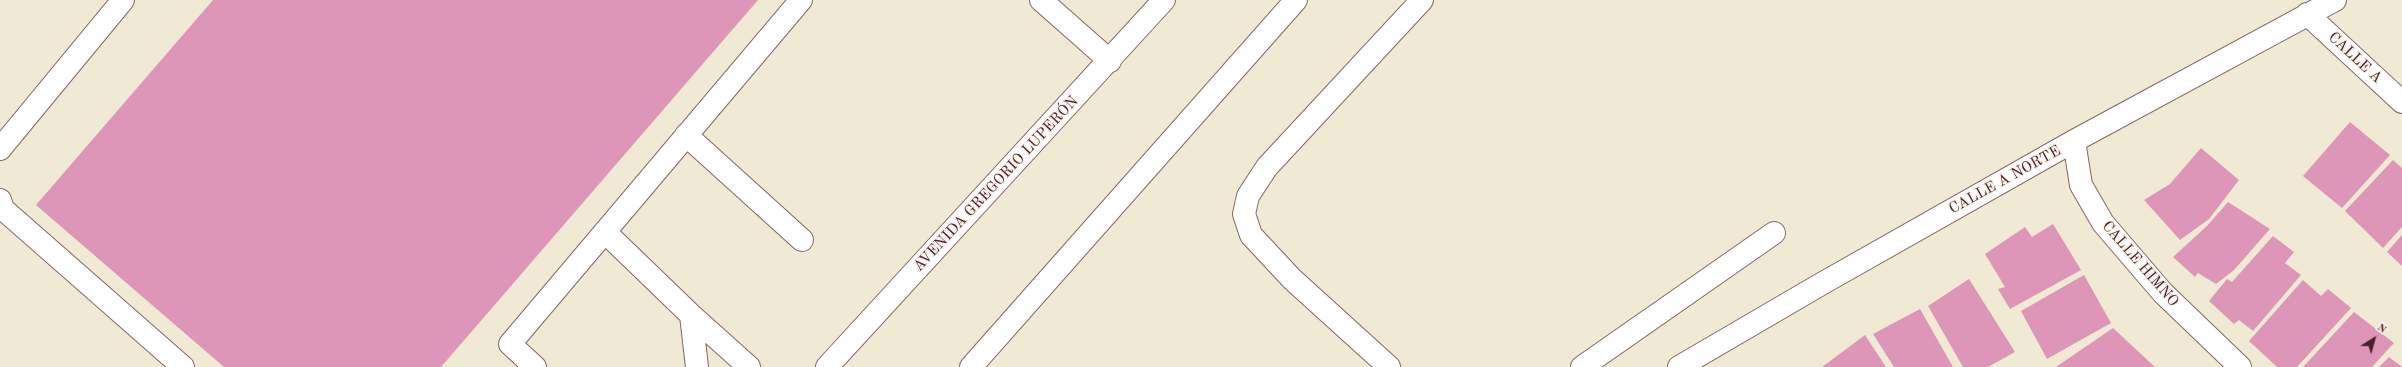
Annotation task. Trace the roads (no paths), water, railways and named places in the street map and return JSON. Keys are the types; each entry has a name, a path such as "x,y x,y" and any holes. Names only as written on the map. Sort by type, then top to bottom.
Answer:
{"street":[{"path":"0,149 123,0"},
{"path":"535,367 510,344 801,0"},
{"path":"1041,0 1110,61"},
{"name":"AVENIDA GREGORIO LUPERÓN","path":"827,367 1110,61 1164,0"},
{"path":"971,367 1296,0"},
{"path":"1389,367 1292,279 1251,235 1244,214 1248,196 1267,167 1422,0"},
{"name":"CALLE A NORTE","path":"1679,367 1823,283 2074,141 2335,0"},
{"name":"CALLE A","path":"2307,14 2402,102"},
{"path":"686,135 802,240"},
{"name":"CALLE HIMNO","path":"2074,141 2081,185 2103,223 2163,293 2240,367"},
{"path":"0,200 3,209 183,367"},
{"path":"605,232 691,315 749,367"},
{"path":"1582,367 1774,233"},
{"path":"691,315 698,367"}]}
